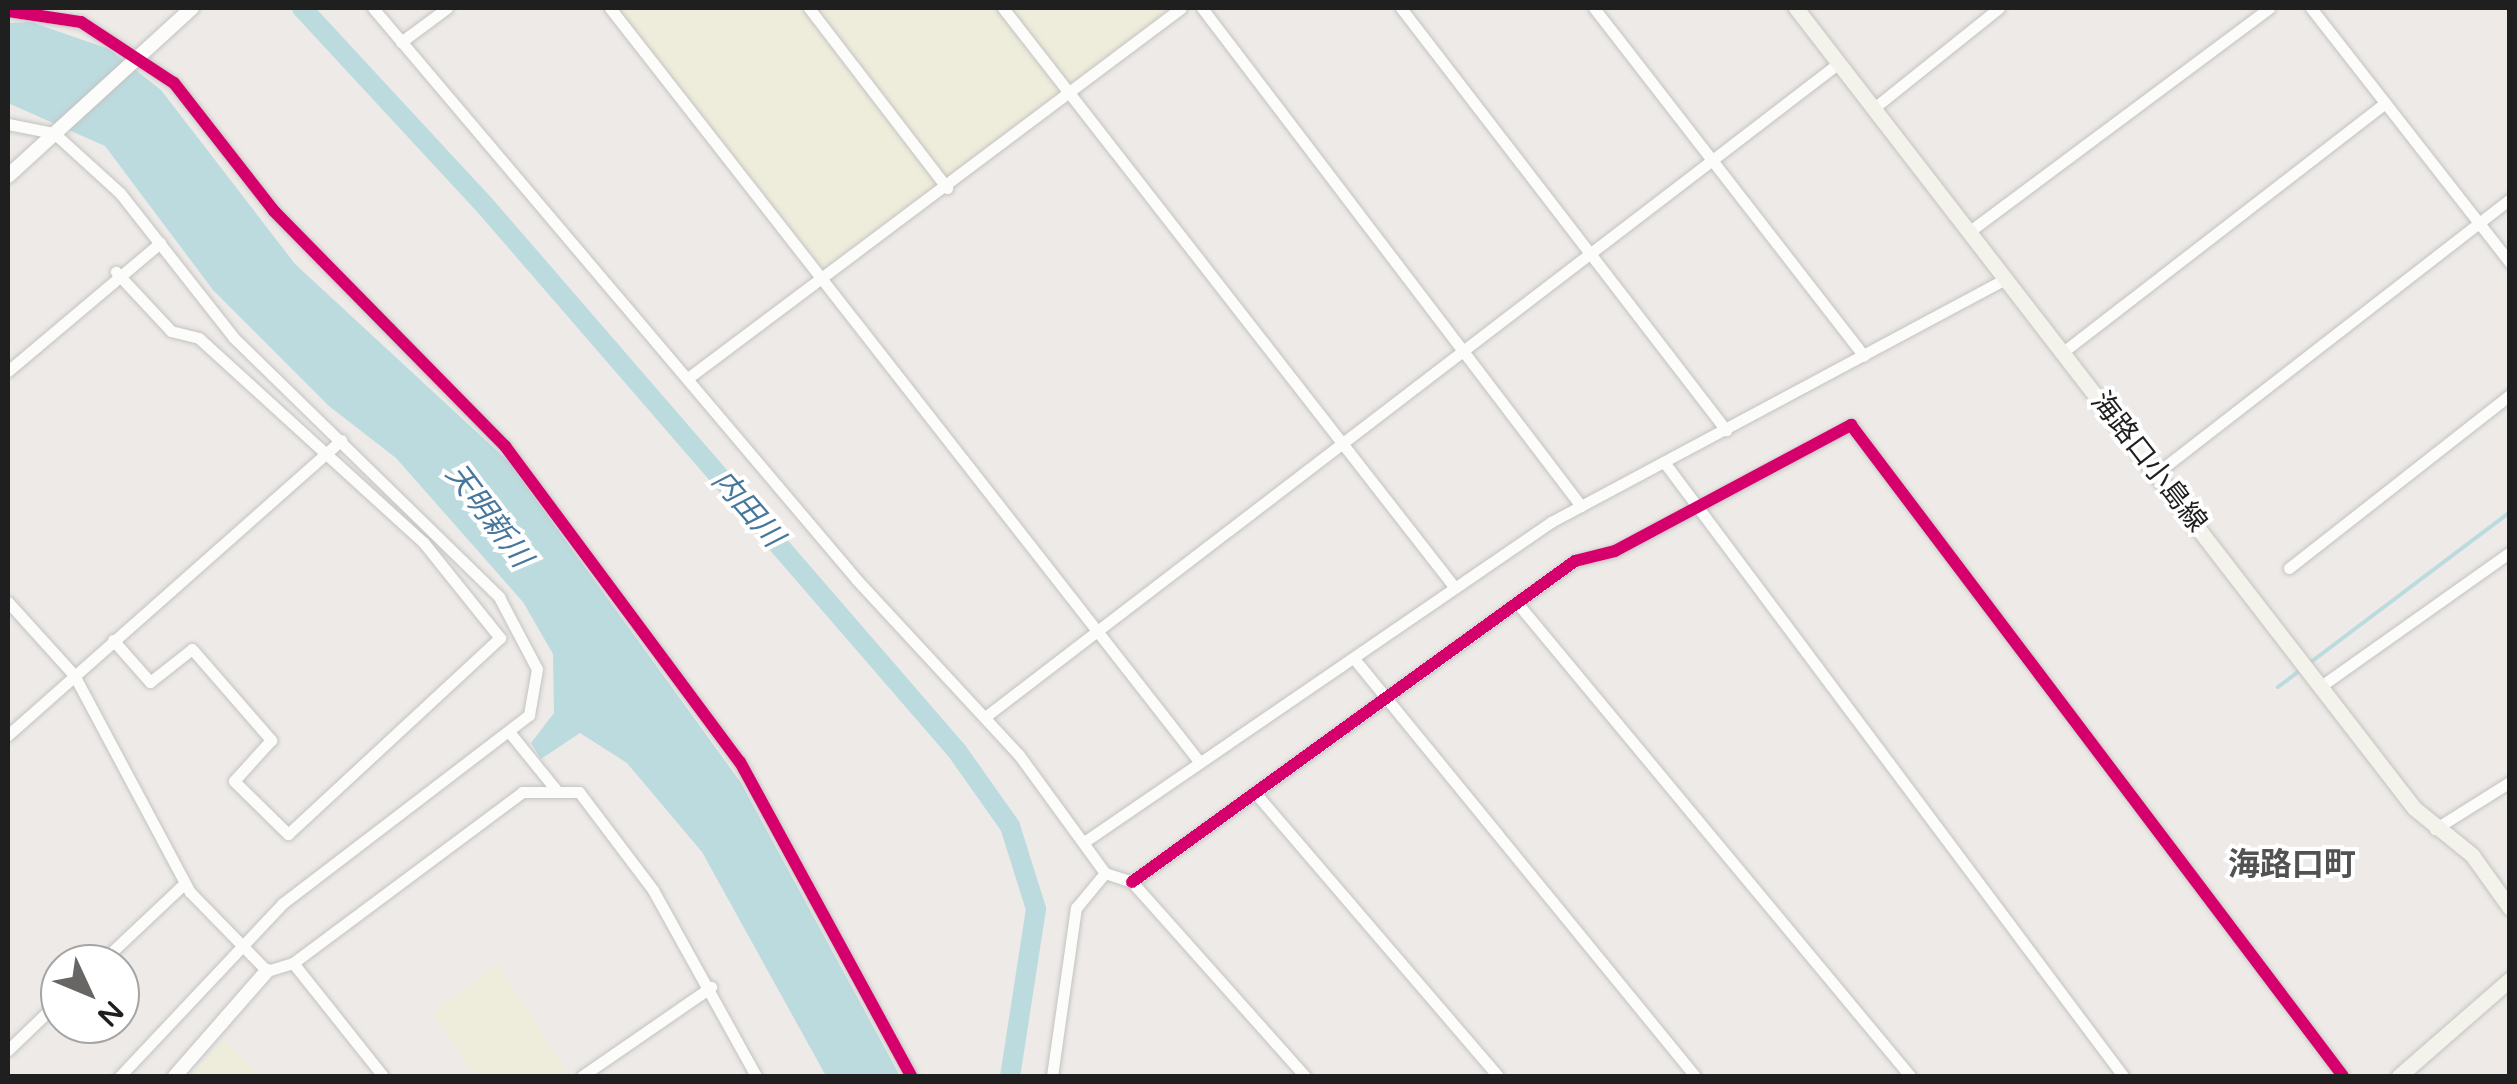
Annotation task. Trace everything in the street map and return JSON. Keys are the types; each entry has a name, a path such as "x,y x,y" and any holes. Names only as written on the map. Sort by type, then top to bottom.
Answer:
{"main road":[{"name":"海路口小島線","path":"1796,8 2322,686 2436,828 2472,855 2510,908"},
{"path":"2398,1076 2510,979"}],"street":[{"path":"8,176 192,8"},
{"path":"372,8 985,717 1086,840 1104,872 1132,882 1305,1076"},
{"path":"401,42 447,8"},
{"path":"610,8 823,274 1198,760"},
{"path":"809,8 947,188"},
{"path":"1004,8 1455,588"},
{"path":"688,378 823,274 947,188 1181,8"},
{"path":"1202,8 1582,506"},
{"path":"1401,8 1592,251 1726,430"},
{"path":"1594,8 1864,356"},
{"path":"1874,108 1998,8"},
{"path":"1970,231 2269,8"},
{"path":"2312,8 2510,264"},
{"path":"8,11 81,22 139,56 174,83 274,212 424,358 560,515 740,762 911,1076"},
{"path":"985,717 1840,63"},
{"path":"2063,352 2385,103"},
{"path":"8,124 54,133 160,242 234,338 341,440 517,623 537,694 510,733 284,902 120,1076"},
{"path":"2158,472 2510,199"},
{"path":"8,370 116,272 160,242"},
{"path":"112,640 150,682 192,649 271,740 234,781 292,832 500,638 424,544 194,334 171,331 116,272"},
{"path":"1086,840 1198,760 1356,660 1455,588 1582,506 2007,278"},
{"path":"2290,568 2510,396"},
{"path":"1132,882 1389,701 1575,561 1697,508 1851,425 2342,1076"},
{"path":"8,735 341,440"},
{"path":"1664,462 2123,1076"},
{"path":"2322,686 2510,552"},
{"path":"8,602 74,675 184,884 267,971"},
{"path":"1518,604 1910,1076"},
{"path":"1356,660 1695,1076"},
{"path":"510,733 557,792"},
{"path":"2436,828 2510,782"},
{"path":"175,1076 267,971 294,963 522,792 557,792 590,797 711,988 756,1076"},
{"path":"1257,795 1498,1076"},
{"path":"1052,1076 1076,908 1104,872"},
{"path":"120,944 184,884"},
{"path":"294,963 383,1076"},
{"path":"582,1076 711,988"},
{"path":"8,1050 40,1019"}],"shaded area":[{"path":"610,8 1181,8 823,275"},
{"path":"498,964 565,1069 555,1076 475,1076 433,1013"},
{"path":"223,1039 262,1076 190,1076"}],"water":[{"name":"天明新川","path":"31,22 109,49 161,90 295,264 508,461 741,783 900,1076 826,1076 702,852 627,763 580,733 541,759 531,743 554,713 553,654 523,602 396,458 329,406 213,290 105,146 8,103 8,23"}],"waterway":[{"name":"内田川","path":"302,8 481,201 957,751 1010,826 1036,909 1010,1076"},
{"path":"2311,662 2510,512"},
{"path":"2278,687 2299,671"}],"cycle path":[{"path":"8,11 81,22 174,83 274,211 505,446 740,762 911,1076"},
{"path":"1132,882 1575,561 1615,551 1851,425 2343,1076"}],"district":[{"name":"海路口町","path":"2292,865"}]}
